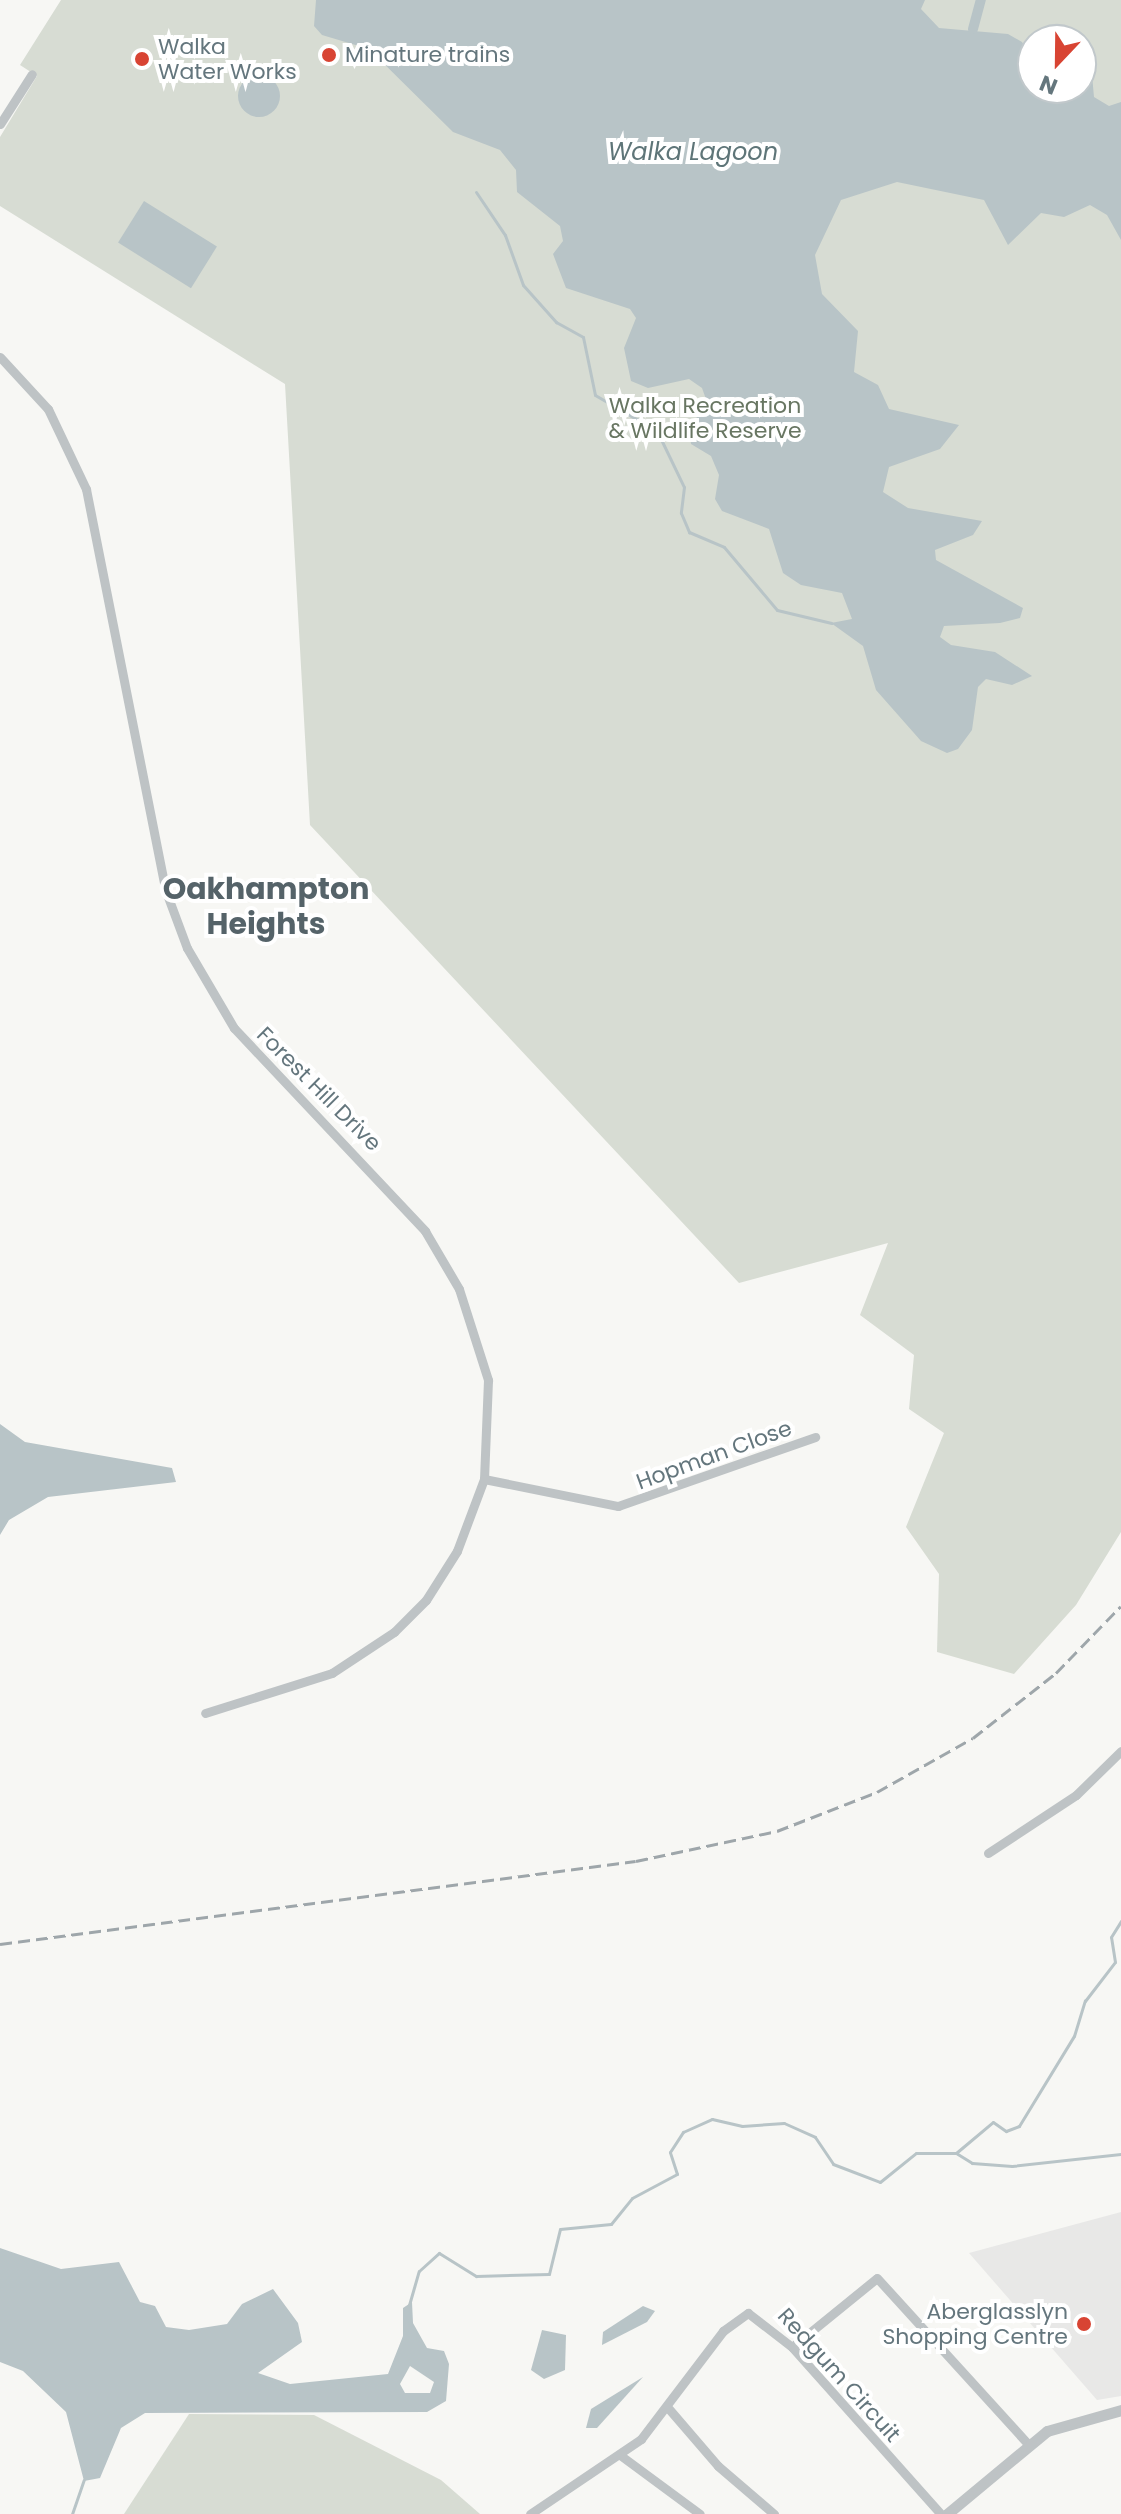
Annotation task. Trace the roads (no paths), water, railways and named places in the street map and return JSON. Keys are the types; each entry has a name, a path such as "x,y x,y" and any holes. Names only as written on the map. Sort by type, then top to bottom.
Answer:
{"street":[{"path":"0,124 32,74"},
{"name":"Forest Hill Drive","path":"0,357 48,409 86,489 165,889 187,948 234,1028 383,1180 459,1289 488,1380 484,1479 444,1575 394,1632 332,1673 205,1713"},
{"name":"Hopman Close","path":"484,1479 618,1506 815,1437"},
{"path":"988,1853 1076,1795 1121,1751"},
{"path":"792,2347 877,2278 1028,2444"},
{"name":"Redgum Circuit","path":"530,2514 620,2455 669,2409 741,2315 760,2315 941,2514"},
{"path":"669,2409 718,2466 774,2514"},
{"path":"947,2514 1028,2444 1059,2426 1121,2410"},
{"path":"620,2455 700,2514"}],"water":[{"name":"Walka Lagoon","path":"316,0 925,0 921,9 939,28 1008,34 1017,39 1017,104 1097,104 1097,99 1109,106 1121,102 1121,240 1107,215 1090,205 1064,217 1041,213 1008,245 984,200 897,182 841,200 815,255 822,294 858,331 854,372 878,385 889,409 959,425 940,449 889,467 883,492 908,508 982,521 973,535 935,550 936,560 1023,608 1020,618 1000,623 944,626 940,637 951,645 995,652 1032,676 1012,685 986,679 978,687 972,730 958,749 947,753 921,741 876,690 863,646 831,623 852,619 842,593 801,585 783,573 769,529 722,511 715,499 719,475 711,456 691,444 689,429 707,402 702,388 689,379 648,388 631,381 624,348 636,318 630,309 566,288 553,254 563,241 560,226 517,192 516,170 500,150 453,132 369,49 322,35 314,26"},
{"path":"259,75 274,81 280,96 274,111 259,117 244,111 238,96 244,81"},
{"path":"144,201 217,247 191,288 118,243"},
{"path":"0,1424 25,1442 172,1468 176,1482 48,1497 9,1520 0,1535"},
{"path":"0,2248 61,2269 119,2262 140,2302 155,2306 166,2327 189,2330 227,2324 242,2304 273,2289 298,2323 302,2342 258,2373 290,2384 388,2374 403,2336 403,2308 412,2302 413,2323 427,2348 444,2351 449,2364 446,2401 427,2412 145,2413 121,2428 100,2478 84,2481 66,2412 23,2371 0,2362","holes":["410,2366 434,2382 430,2393 405,2393 400,2384"]},
{"path":"643,2306 655,2311 647,2322 602,2345 603,2332"},
{"path":"542,2330 566,2335 565,2370 544,2379 531,2370"},
{"path":"643,2377 597,2428 586,2428 591,2409"}],"waterway":[{"path":"973,29 981,0"},
{"path":"476,192 505,235 523,285 556,322 583,337 595,395 657,431 684,487 681,513 689,532 724,547 777,610 831,623"},
{"path":"409,2305 419,2271 439,2253 476,2276 549,2274 560,2229 611,2224 632,2198 677,2174 670,2152 683,2132 712,2119 742,2126 784,2123 815,2137 833,2164 880,2182 916,2153 956,2153 993,2122 1006,2131 1019,2126 1074,2036 1085,2001 1115,1962 1111,1937 1121,1921"},
{"path":"956,2153 972,2163 1012,2166 1121,2154"},
{"path":"72,2514 84,2480"}],"railway":[{"path":"0,1944 636,1861 777,1831 877,1792 973,1738 1056,1673 1121,1606"}],"place":[{"name":"Minature trains","path":"329,55"},
{"name":"Walka Water Works","path":"142,59"},
{"name":"Aberglasslyn Shopping Centre","path":"1084,2324"}],"district":[{"name":"Oakhampton Heights","path":"266,906"}],"park label":[{"name":"Walka Recreation & Wildlife Reserve","path":"705,418"}]}
